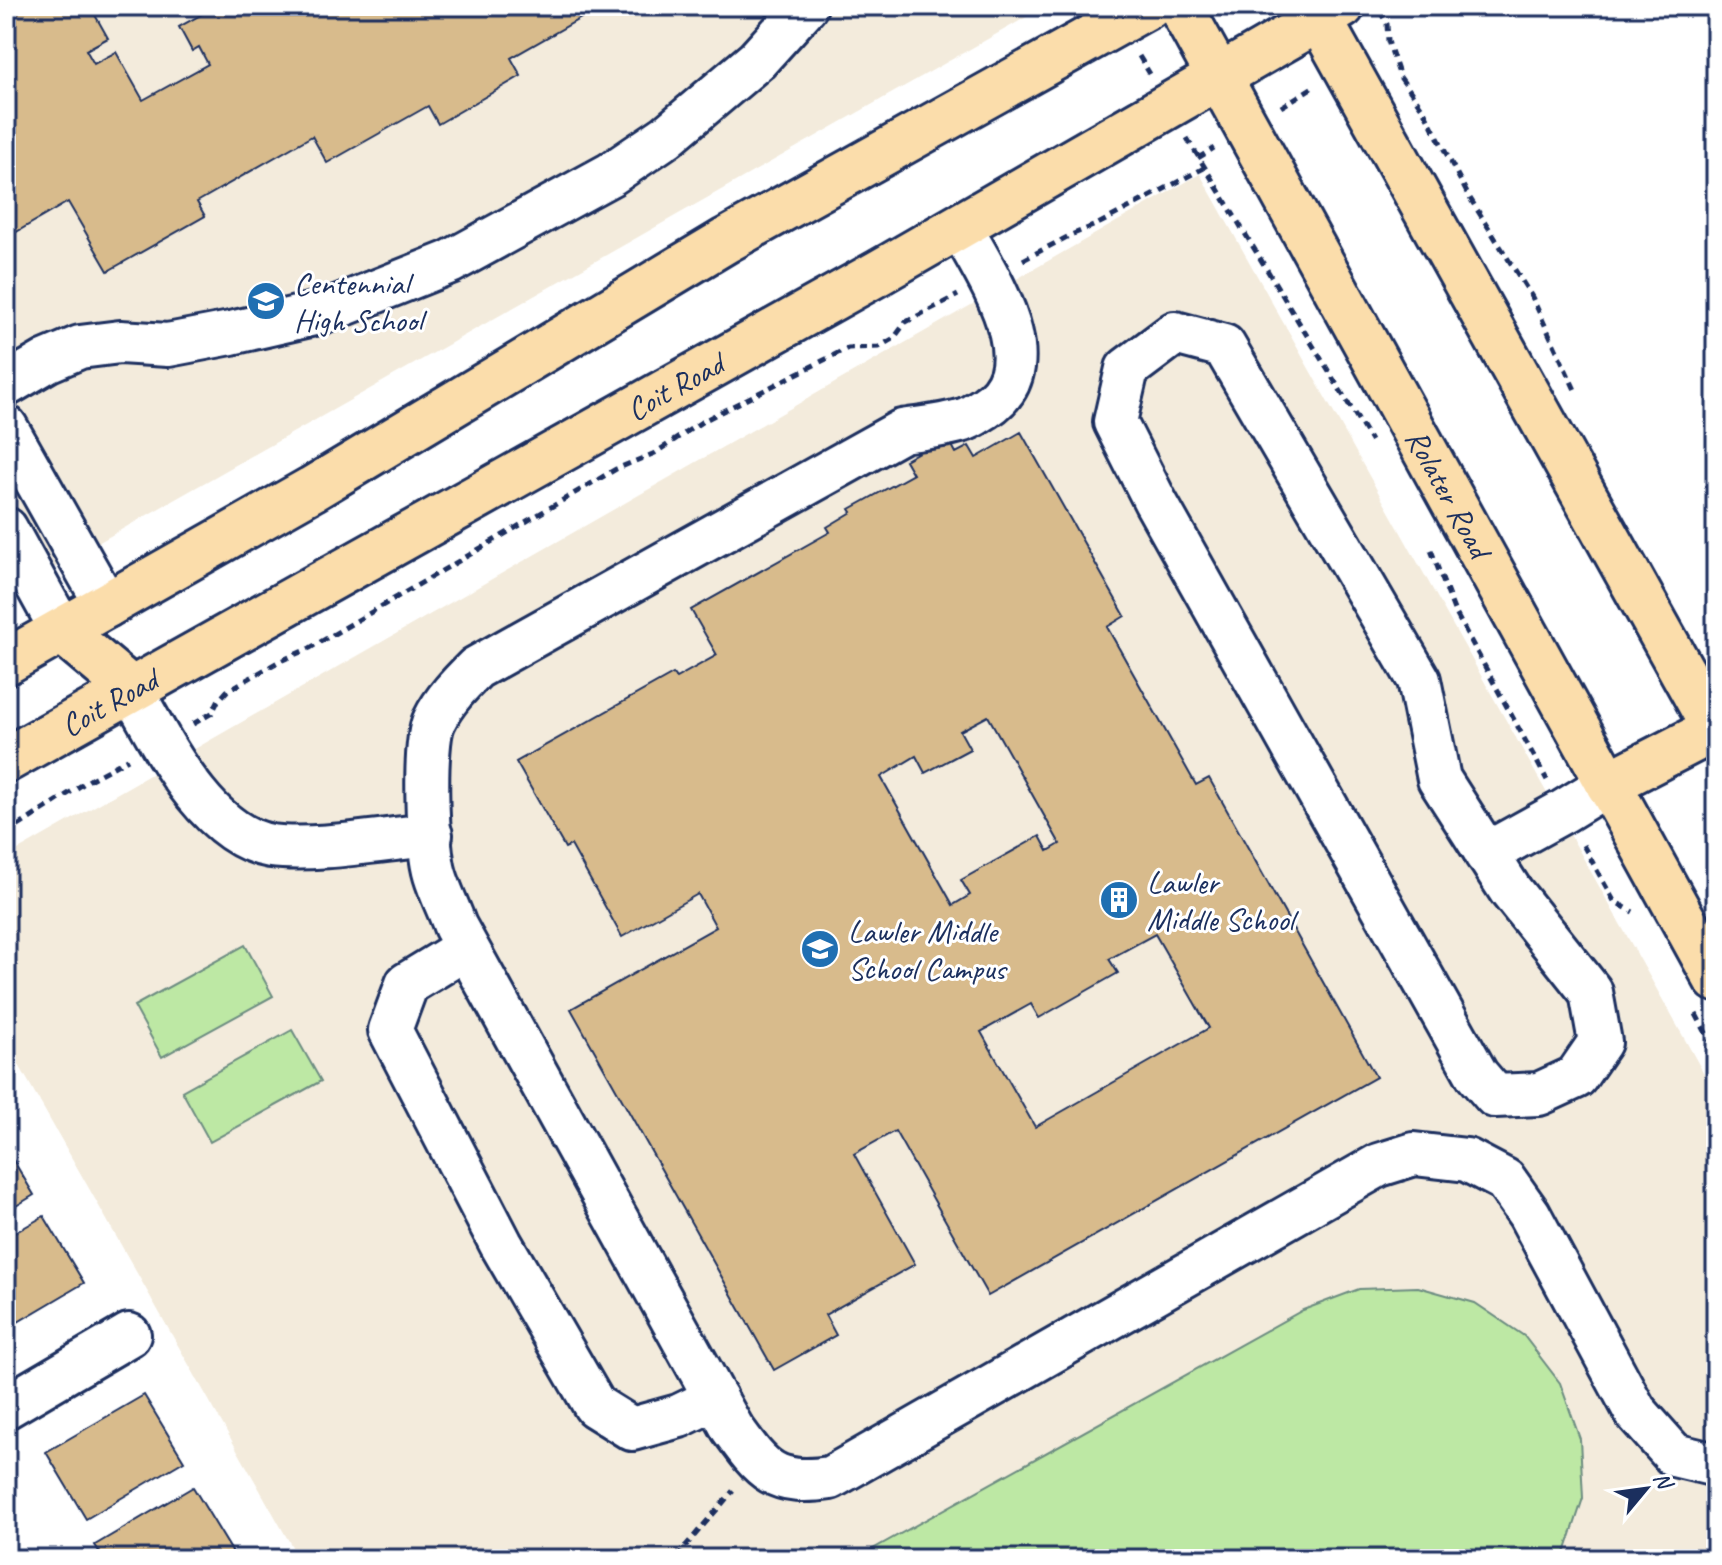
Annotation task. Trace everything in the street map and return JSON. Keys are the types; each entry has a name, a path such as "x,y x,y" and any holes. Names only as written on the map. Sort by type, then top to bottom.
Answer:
{"main road":[{"path":"6,662 312,489 727,240 1148,6"},
{"name":"Rolater Road","path":"1180,6 1608,784 1706,996"},
{"path":"1325,10 1346,67 1715,730 1608,784"},
{"name":"Coit Road","path":"6,760 960,226 1219,77 1325,10"},
{"path":"107,606 131,689"},
{"path":"62,631 131,689"}],"street":[{"path":"6,385 47,361 90,344 168,345 231,333 327,311 450,262 611,174 667,136 757,60 806,6"},
{"path":"960,226 1007,316 1015,348 1010,378 997,400 966,419 902,431 476,668 447,698 433,724 426,767 434,872 466,948 732,1428 758,1464 780,1477 805,1481 830,1478 1379,1165 1414,1154 1467,1160 1505,1180 1529,1214 1635,1411 1674,1455 1716,1465"},
{"path":"1175,333 1224,346 1419,680 1439,779 1486,854 1510,890 1591,992 1600,1042 1576,1077 1539,1094 1495,1096 1477,1075 1155,501 1115,422 1127,369 1175,333"},
{"path":"6,427 107,606"},
{"path":"6,529 62,631"},
{"path":"131,689 177,732 207,809 243,835 269,846 305,847 431,835"},
{"path":"1486,854 1608,784"},
{"path":"466,948 407,984 390,1030 501,1244 595,1406 632,1429 679,1416 716,1398"},
{"path":"6,1407 129,1335"}],"path":[{"path":"1374,446 1198,158 1388,41"},
{"path":"6,834 91,779 212,713 227,691 310,648 616,469 655,453 703,421 848,348 879,347 894,338 906,322 1204,168"},
{"path":"1426,537 1454,610 1614,901 1637,915"},
{"path":"1706,996 1716,1052"},
{"path":"678,1559 682,1550 758,1464"}],"shaded area":[{"name":"Centennial High School","path":"6,6 1046,6 6,595"},
{"name":"Lawler Middle School Campus","path":"1200,174 1716,1095 1716,1554 1707,1559 299,1559 6,1042 6,857"}],"green space":[{"path":"245,945 273,996 162,1057 134,1006"},
{"path":"292,1030 321,1081 210,1142 182,1091"},
{"path":"1418,1287 1475,1303 1524,1336 1560,1383 1580,1439 1583,1498 1563,1559 855,1559 1303,1310 1359,1289"}],"building":[{"path":"6,6 90,6 108,38 86,50 94,64 116,52 143,100 208,64 199,47 192,51 179,27 212,6 602,6 511,58 521,76 438,124 428,106 327,163 312,136 197,202 205,216 108,271 68,202 6,238"},
{"name":"Lawler Middle School","path":"1021,432 1125,616 1107,627 1196,785 1209,778 1376,1077 988,1296 895,1131 854,1154 915,1264 825,1315 836,1335 774,1370 571,1009 716,927 698,894 622,937 571,845 565,848 516,762 673,674 676,678 717,655 691,610 830,532 827,527 852,512 850,509 913,474 905,460 947,436 956,453 969,446 976,458","holes":["988,716 1060,844 1048,851 1040,836 961,880 970,895 953,905 881,777 916,756 925,773 970,749 960,731","1155,934 1209,1028 1035,1127 981,1032 1031,1004 1039,1018 1118,973 1109,959"]},
{"path":"6,1148 34,1195 6,1212"},
{"path":"44,1216 84,1283 6,1329 6,1238"},
{"path":"144,1395 184,1461 86,1519 46,1452"},
{"path":"193,1487 233,1553 223,1559 104,1559 95,1545"}],"place":[{"name":"Centennial High School","path":"266,301"},
{"name":"Lawler Middle School","path":"1119,900"},
{"name":"Lawler Middle School Campus","path":"820,949"}]}
